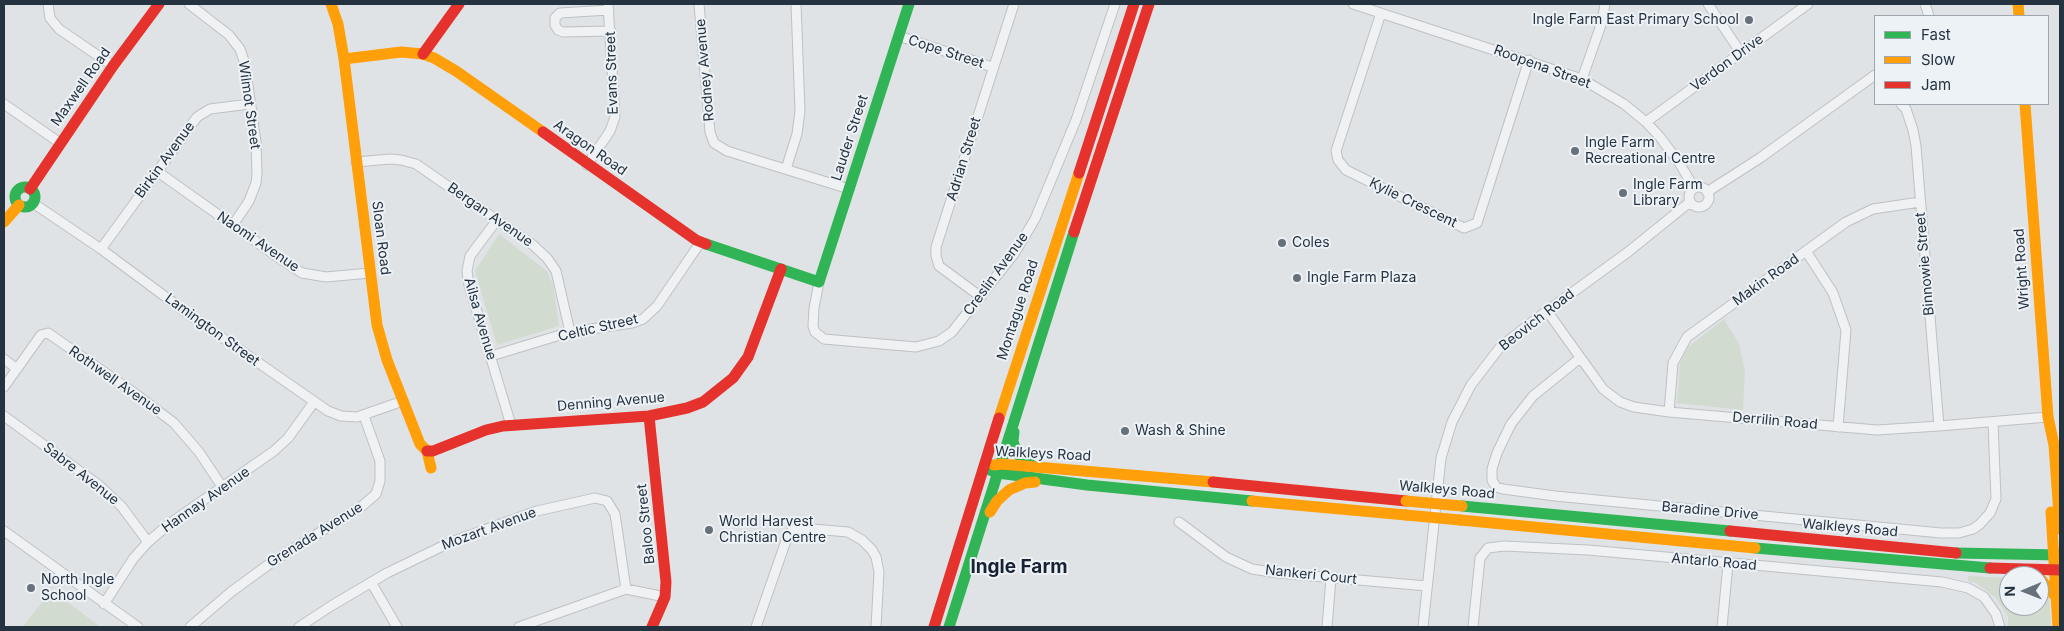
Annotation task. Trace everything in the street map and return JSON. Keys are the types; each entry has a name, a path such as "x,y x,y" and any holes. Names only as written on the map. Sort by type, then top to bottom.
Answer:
{"main road":[{"name":"Maxwell Road","path":"30,189 113,66 159,4"},
{"name":"Sloan Road","path":"331,4 338,24 344,59 370,274 380,337 420,444 427,451 431,468"},
{"path":"423,54 459,4"},
{"name":"Lauder Street","path":"819,282 909,4"},
{"name":"Montague Road","path":"934,627 984,466 1134,4"},
{"path":"950,627 1149,4"},
{"name":"Aragon Road","path":"344,59 400,52 423,54 441,61 700,243 819,282"},
{"name":"Wright Road","path":"2025,105 2048,417 2054,445 2058,627"},
{"path":"23,188 30,189 35,195 33,203 27,207 20,205 16,199 17,192 23,188"},
{"path":"4,222 20,205"},
{"name":"Denning Avenue","path":"427,451 433,451 486,430 511,424 598,421 649,416 675,412 698,404 718,392 733,378 750,353 780,269"},
{"path":"1018,410 1014,446 1021,458 1035,467"},
{"name":"Baloo Street","path":"649,416 665,560 664,596 652,627"},
{"name":"Walkleys Road","path":"984,466 1058,481 1999,571"},
{"name":"Walkleys Road","path":"999,469 1035,467 1944,552 2018,556 2057,555"},
{"path":"980,530 994,504 1009,490 1026,483 1058,481"},
{"path":"2018,556 2042,547 2056,530"},
{"path":"2049,589 2056,596"}],"street":[{"path":"48,4 50,18 59,29 113,66"},
{"name":"Wilmot Street","path":"188,4 224,30 240,49 245,64 257,156 256,183 248,201 233,225"},
{"name":"Rodney Avenue","path":"699,4 710,132 714,143 722,149 849,189"},
{"path":"786,169 797,134 800,111 796,4"},
{"name":"Adrian Street","path":"981,297 944,270 937,260 935,251 992,67 1014,4"},
{"name":"Creslin Avenue","path":"819,282 813,314 815,332 827,340 912,348 934,343 952,332 1014,254 1035,219 1076,120 1115,4"},
{"name":"Roopena Street","path":"1352,4 1372,7 1381,13 1529,60 1582,79 1624,104 1646,122 1680,164 1694,188"},
{"path":"1582,79 1602,22 1605,4"},
{"path":"1708,4 1741,53"},
{"name":"Verdon Drive","path":"1646,122 1808,4"},
{"path":"609,7 560,13 555,18 555,25 558,30 563,32 611,31"},
{"name":"Evans Street","path":"587,165 610,131 615,117 609,7"},
{"name":"Kylie Crescent","path":"1381,13 1336,151 1338,160 1346,170 1464,228 1477,223 1529,60"},
{"name":"Cope Street","path":"899,36 992,67"},
{"path":"1707,192 1760,158 1874,76"},
{"path":"4,104 60,143"},
{"name":"Birkin Avenue","path":"101,249 202,112 210,109 250,104"},
{"name":"Binnowie Street","path":"1902,105 1906,109 1916,146 1938,426"},
{"name":"Bergan Avenue","path":"356,162 390,159 416,164 533,245 552,265 558,278 570,332"},
{"name":"Naomi Avenue","path":"158,172 294,269 309,275 333,277 370,274"},
{"path":"1702,187 1707,192 1708,201 1702,206 1695,206 1690,202 1689,194 1694,188 1702,187"},
{"name":"Beovich Road","path":"1423,627 1439,470 1454,417 1476,378 1501,346 1628,252 1690,202"},
{"name":"Makin Road","path":"1669,412 1673,363 1687,336 1846,222 1873,209 1920,202"},
{"name":"Lamington Street","path":"33,203 101,249 194,318 314,402 340,416 364,416 403,401"},
{"name":"Ailsa Avenue","path":"497,220 474,251 467,265 469,285 511,424"},
{"name":"Celtic Street","path":"492,356 570,332 632,323 646,316 663,297 700,243"},
{"path":"1806,251 1833,293 1846,330 1838,427"},
{"name":"Derrilin Road","path":"1547,311 1603,389 1614,398 1634,407 1669,412 1877,430 2048,417"},
{"name":"Rothwell Avenue","path":"4,387 41,335 45,333 50,334 174,423 199,452 223,488"},
{"name":"Baradine Drive","path":"1580,358 1533,396 1511,424 1497,452 1492,469 1492,480 1496,487 1503,490 1555,496 1941,533 1959,533 1973,529 1980,524 1990,513 1996,499 1993,422"},
{"path":"4,359 17,369"},
{"name":"Hannay Avenue","path":"104,604 133,559 148,542 169,524 265,459 282,444 314,402"},
{"name":"Sabre Avenue","path":"4,416 100,486 122,507 148,542"},
{"name":"Grenada Avenue","path":"190,627 272,562 362,506 376,494 380,481 380,460 364,416"},
{"name":"Mozart Avenue","path":"299,627 371,582 424,554 464,536 550,507 600,498 611,505 615,514 626,589"},
{"name":"Nankeri Court","path":"1179,522 1226,557 1248,567 1278,573 1427,586"},
{"path":"756,627 788,535 793,530 801,528 848,532 862,540 872,550 876,557 879,572 876,627"},
{"path":"4,531 138,627"},
{"name":"Antarlo Road","path":"1473,627 1480,558 1485,551 1492,547 1580,549 1954,584 1968,588 1984,597 1996,614 2000,627"},
{"path":"1722,627 1728,564"},
{"path":"1327,627 1331,578"},
{"path":"371,582 397,627"},
{"path":"519,627 626,589 664,596"}],"shaded area":[{"path":"499,234 547,271 553,285 559,326 497,345 475,271"},
{"path":"1724,319 1739,344 1745,372 1743,410 1677,403 1680,362 1688,347"},
{"path":"1968,576 1999,578 1999,603 1996,598 1976,583 1968,581"},
{"path":"52,590 100,627 22,627"},
{"path":"2049,596 2051,627 2008,627 2008,617 2049,616"}],"traffic: fast":[{"path":"706,244 819,282 909,4"},
{"path":"25,187 32,190 35,197 32,204 25,207 18,204 15,197 18,190 25,187"},
{"path":"949,627 1074,232"},
{"path":"1014,432 1013,441 1016,451 1021,458 1033,466"},
{"path":"990,470 998,473 1087,485 1252,501"},
{"path":"1462,506 1730,531"},
{"path":"1755,548 1990,568"},
{"path":"1956,553 2060,555"}],"traffic: slow":[{"path":"331,4 338,24 344,59 377,325 387,360 420,444 427,451 431,468"},
{"path":"2018,4 2019,15"},
{"path":"344,59 401,52 423,54 434,58 456,71 543,132"},
{"path":"2025,105 2048,417 2054,445 2060,529"},
{"path":"999,418 1079,173"},
{"path":"4,222 19,205"},
{"path":"994,465 1001,464 1213,482"},
{"path":"990,512 997,501 1009,490 1025,483 1035,482"},
{"path":"1252,501 1406,515"},
{"path":"1406,501 1462,506"},
{"path":"2051,512 2058,627"},
{"path":"1406,515 1460,520"},
{"path":"1460,520 1755,548"},
{"path":"2049,589 2056,597"}],"traffic: jam":[{"path":"30,189 113,66 159,4"},
{"path":"423,54 459,4"},
{"path":"1079,173 1134,4"},
{"path":"1074,232 1149,4"},
{"path":"543,132 696,240 706,244"},
{"path":"427,451 433,451 486,430 503,426 649,416 687,408 703,402 733,378 748,357 781,269"},
{"path":"649,416 666,582 665,597 652,627"},
{"path":"934,627 999,418"},
{"path":"1213,482 1406,501"},
{"path":"1730,531 1956,553"},
{"path":"1990,568 2060,570"}],"place":[{"name":"Ingle Farm East Primary School","path":"1749,20"},
{"name":"Ingle Farm Recreational Centre","path":"1575,151"},
{"name":"Ingle Farm Library","path":"1623,193"},
{"name":"Coles","path":"1282,243"},
{"name":"Ingle Farm Plaza","path":"1297,278"},
{"name":"Wash & Shine","path":"1125,431"},
{"name":"World Harvest Christian Centre","path":"709,530"},
{"name":"North Ingle School","path":"31,588"}],"district":[{"name":"Ingle Farm","path":"1019,567"}]}
